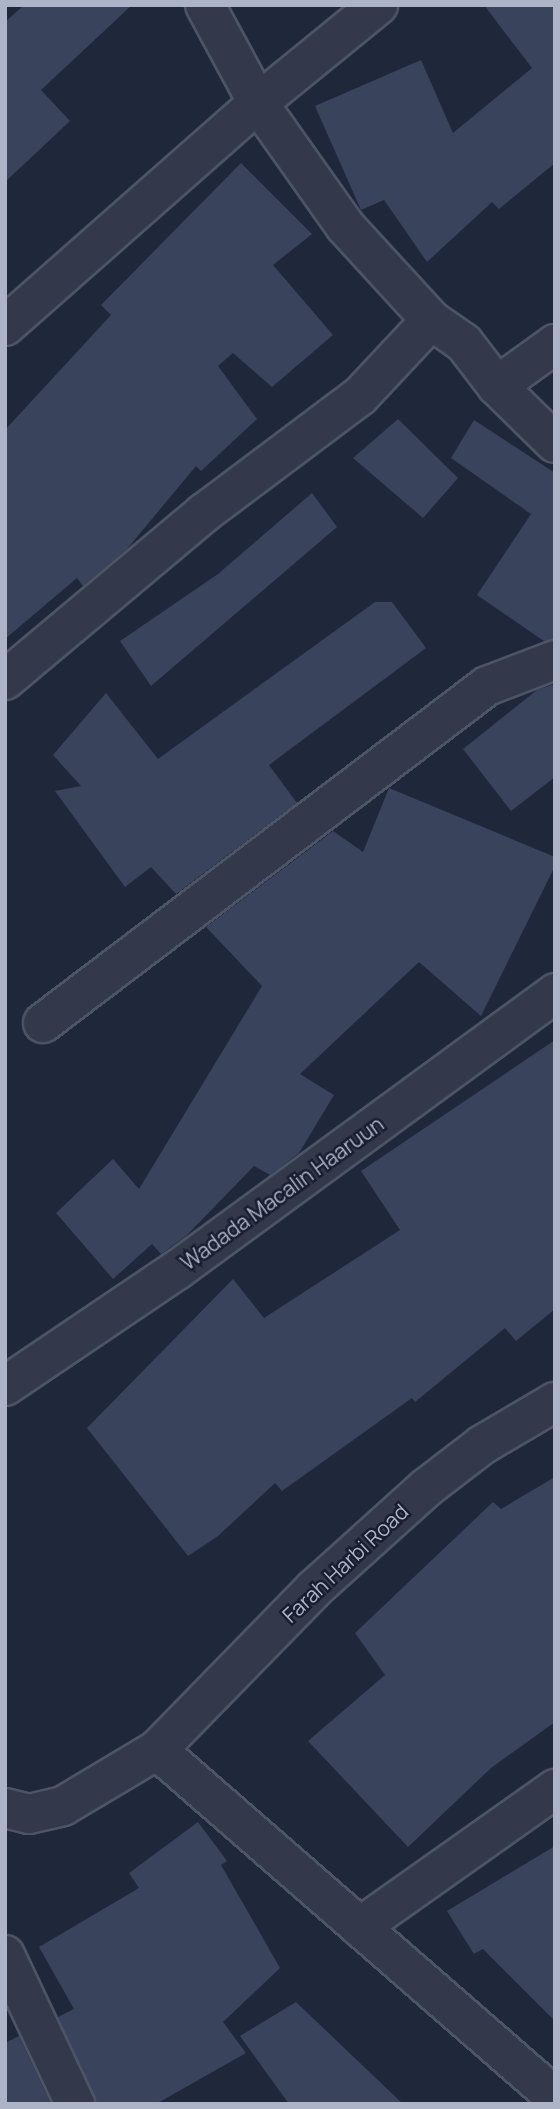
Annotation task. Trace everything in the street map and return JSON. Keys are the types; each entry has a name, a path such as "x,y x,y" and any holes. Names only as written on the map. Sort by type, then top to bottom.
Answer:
{"street":[{"path":"205,5 258,103 345,226 432,320 464,343 497,386 555,443"},
{"path":"5,326 258,103 378,5"},
{"path":"5,680 204,513 360,396 432,320"},
{"path":"497,386 555,344"},
{"path":"43,1023 487,685 555,660"},
{"name":"Wadada Macalin Haaruun","path":"5,1386 177,1270 555,993"},
{"name":"Farah Harbi Road","path":"5,1808 29,1814 64,1806 157,1750 314,1589 426,1488 482,1446 555,1402"},
{"path":"157,1750 555,2097"},
{"path":"360,1927 555,1789"},
{"path":"5,1955 75,2104"}],"building":[{"path":"24,5 132,5 41,90 70,121 5,182 5,22"},
{"path":"484,5 555,5 555,163 499,209 492,202 427,262 384,200 361,210 315,106 421,60 453,133 532,68"},
{"path":"241,163 312,234 273,265 333,335 272,387 233,353 218,366 257,419 201,471 196,466 127,549 83,586 77,578 5,639 5,430 111,315 101,305"},
{"path":"398,419 458,478 423,518 353,458"},
{"path":"474,420 555,473 555,639 544,641 477,595 531,514 451,458"},
{"path":"312,493 337,527 151,686 120,641 218,574"},
{"path":"375,602 392,602 426,648 269,765 297,803 176,894 151,867 125,887 55,791 81,786 53,755 106,693 158,759"},
{"path":"555,684 555,777 511,811 463,749 537,690"},
{"path":"389,788 555,857 555,866 481,1016 419,962 300,1074 334,1095 299,1153 270,1175 254,1166 186,1236 161,1254 152,1244 113,1279 56,1213 113,1159 139,1189 262,986 206,927 333,831 363,852"},
{"path":"555,1040 555,1309 516,1341 505,1328 415,1402 412,1398 282,1491 275,1483 218,1536 188,1556 87,1428 233,1279 264,1318 400,1230 361,1171"},
{"path":"555,1477 555,1722 491,1768 408,1847 308,1741 385,1675 355,1633 493,1502 501,1509"},
{"path":"198,1822 227,1861 221,1865 280,1968 223,2022 246,2053 156,2104 97,2104 58,2017 74,2009 39,1947 139,1888 129,1873"},
{"path":"555,1846 555,2021 483,1949 474,1954 447,1911"},
{"path":"296,2002 403,2104 289,2104 240,2036"},
{"path":"19,2036 51,2104 5,2104 5,2043"}]}
